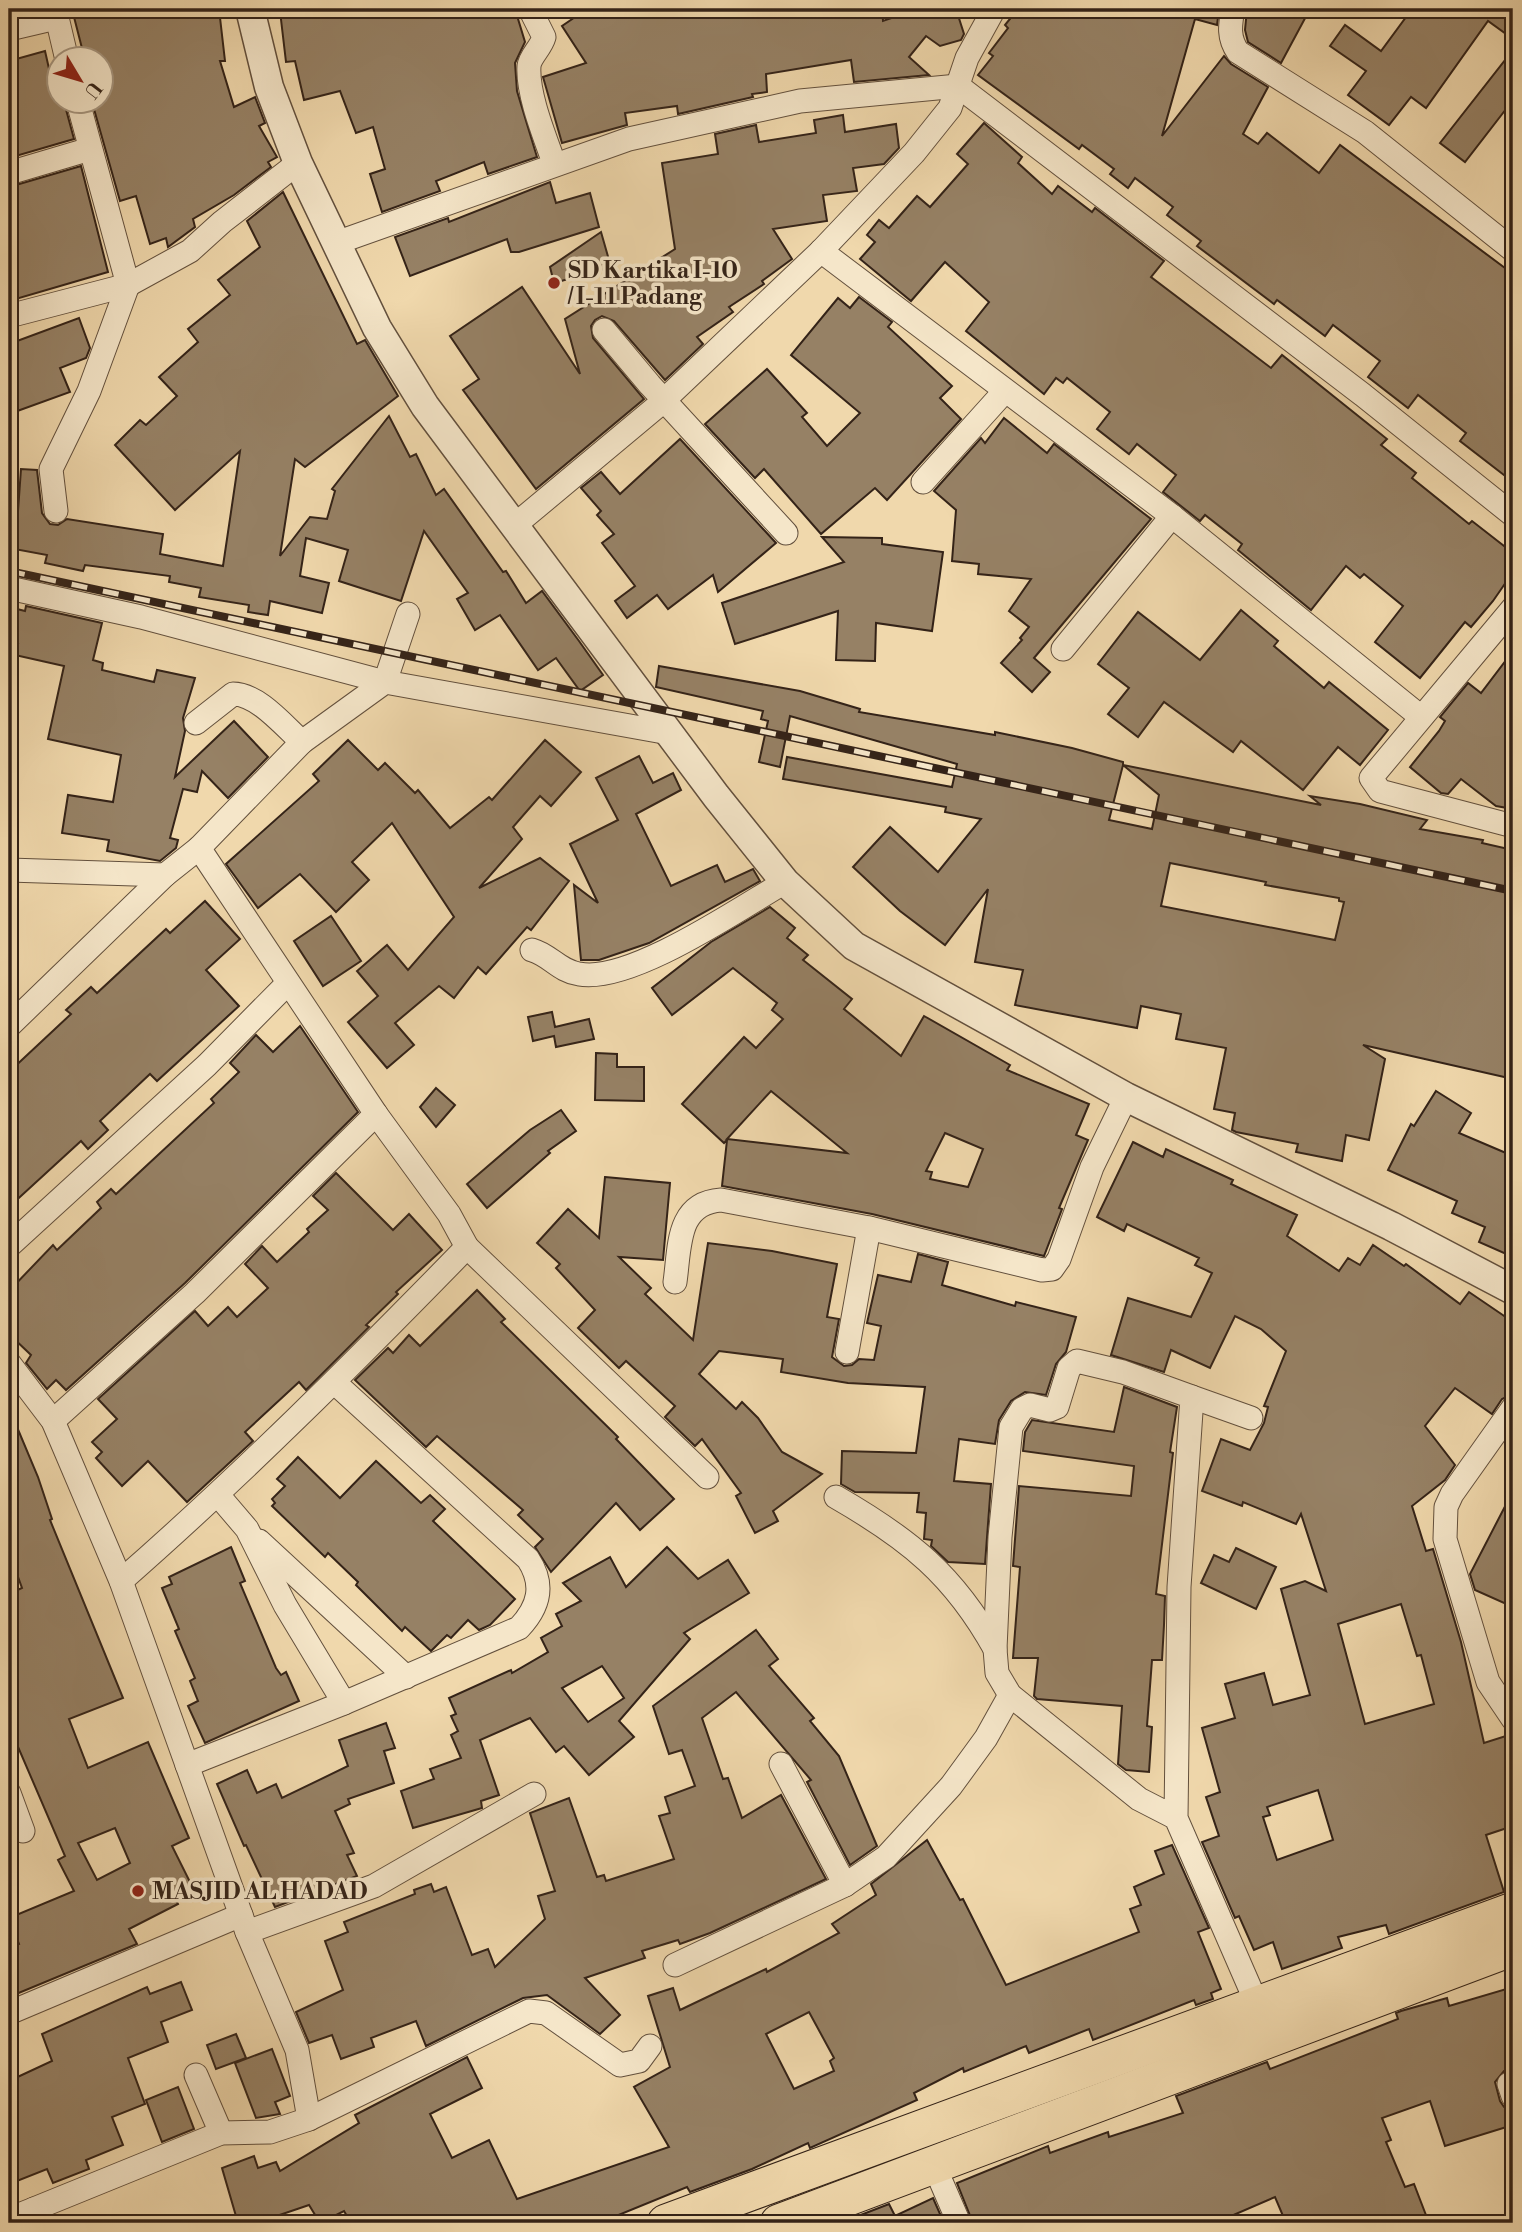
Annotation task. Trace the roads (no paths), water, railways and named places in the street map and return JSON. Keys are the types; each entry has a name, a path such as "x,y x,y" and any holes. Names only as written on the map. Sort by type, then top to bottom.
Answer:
{"main road":[{"path":"666,2223 1513,1911"},
{"path":"779,2223 1513,1947"},
{"path":"1016,2094 1028,2131"}],"street":[{"path":"253,9 269,87 298,163 377,328 425,405 669,733 785,882 854,946 1126,1097 1391,1226 1513,1290"},
{"path":"530,9 544,37 531,59 529,70 538,114 554,163"},
{"path":"515,525 664,401 821,251 914,153 950,107 967,58 994,9"},
{"path":"1233,9 1231,43 1238,52 1365,132 1513,250"},
{"path":"9,29 55,13 63,46"},
{"path":"336,243 554,163 629,139 752,109 800,101 958,86 1352,387 1513,515"},
{"path":"56,511 51,469 89,391 128,285 82,116"},
{"path":"9,173 90,149"},
{"path":"9,316 128,285 190,251 222,222 298,163"},
{"path":"821,251 1004,392 1172,516 1421,717"},
{"path":"604,330 664,401 786,533"},
{"path":"923,482 1004,392"},
{"path":"1063,649 1172,516"},
{"path":"9,588 141,617 385,682 669,733"},
{"path":"1513,608 1374,771 1371,778 1380,791 1513,825"},
{"path":"9,1026 165,875 199,848 302,742 385,682 408,614"},
{"path":"196,723 233,694 240,694 254,701 302,742"},
{"path":"199,848 376,1114 449,1214 467,1247 707,1478"},
{"path":"9,870 165,875"},
{"path":"532,950 557,967 581,975 607,973 647,961 785,882"},
{"path":"9,1246 207,1065 289,982"},
{"path":"675,1282 683,1222 690,1213 710,1201 721,1200 869,1228 1042,1270 1052,1269 1059,1259 1092,1167 1126,1097"},
{"path":"53,1421 195,1293 376,1114"},
{"path":"847,1352 869,1228"},
{"path":"121,1581 218,1496 335,1383 467,1247"},
{"path":"1176,1818 1139,1800 1010,1695 997,1673 995,1649 1000,1537 1011,1427 1022,1409 1030,1405 1050,1410 1057,1407 1069,1368 1077,1361 1123,1372 1251,1418"},
{"path":"9,1363 53,1421 121,1581 244,1923 297,2050 309,2119"},
{"path":"187,1765 344,1703 519,1628 532,1614 539,1598 539,1583 528,1559 335,1383"},
{"path":"1192,1397 1179,1587 1176,1818 1257,2004"},
{"path":"1513,1408 1452,1494 1444,1522 1445,1539 1488,1682 1513,1719"},
{"path":"218,1496 247,1530 406,1677"},
{"path":"836,1497 883,1524 926,1558 974,1611 995,1649"},
{"path":"247,1530 285,1605 344,1703"},
{"path":"675,1965 845,1885 886,1857 934,1805 986,1738 1010,1695"},
{"path":"781,1764 845,1885"},
{"path":"9,1793 23,1831"},
{"path":"9,2013 244,1923 374,1886 534,1794"},
{"path":"9,2219 37,2216 221,2133 270,2132 309,2119 529,2011 546,2013 620,2065 639,2061 650,2046"},
{"path":"196,2075 221,2133"},
{"path":"933,2163 959,2223"}],"railway":[{"path":"9,571 1513,891"}],"place":[{"name":"SD Kartika I-10 / I-11 Padang","path":"554,283"},
{"name":"MASJID AL HADAD","path":"138,1891"}]}
